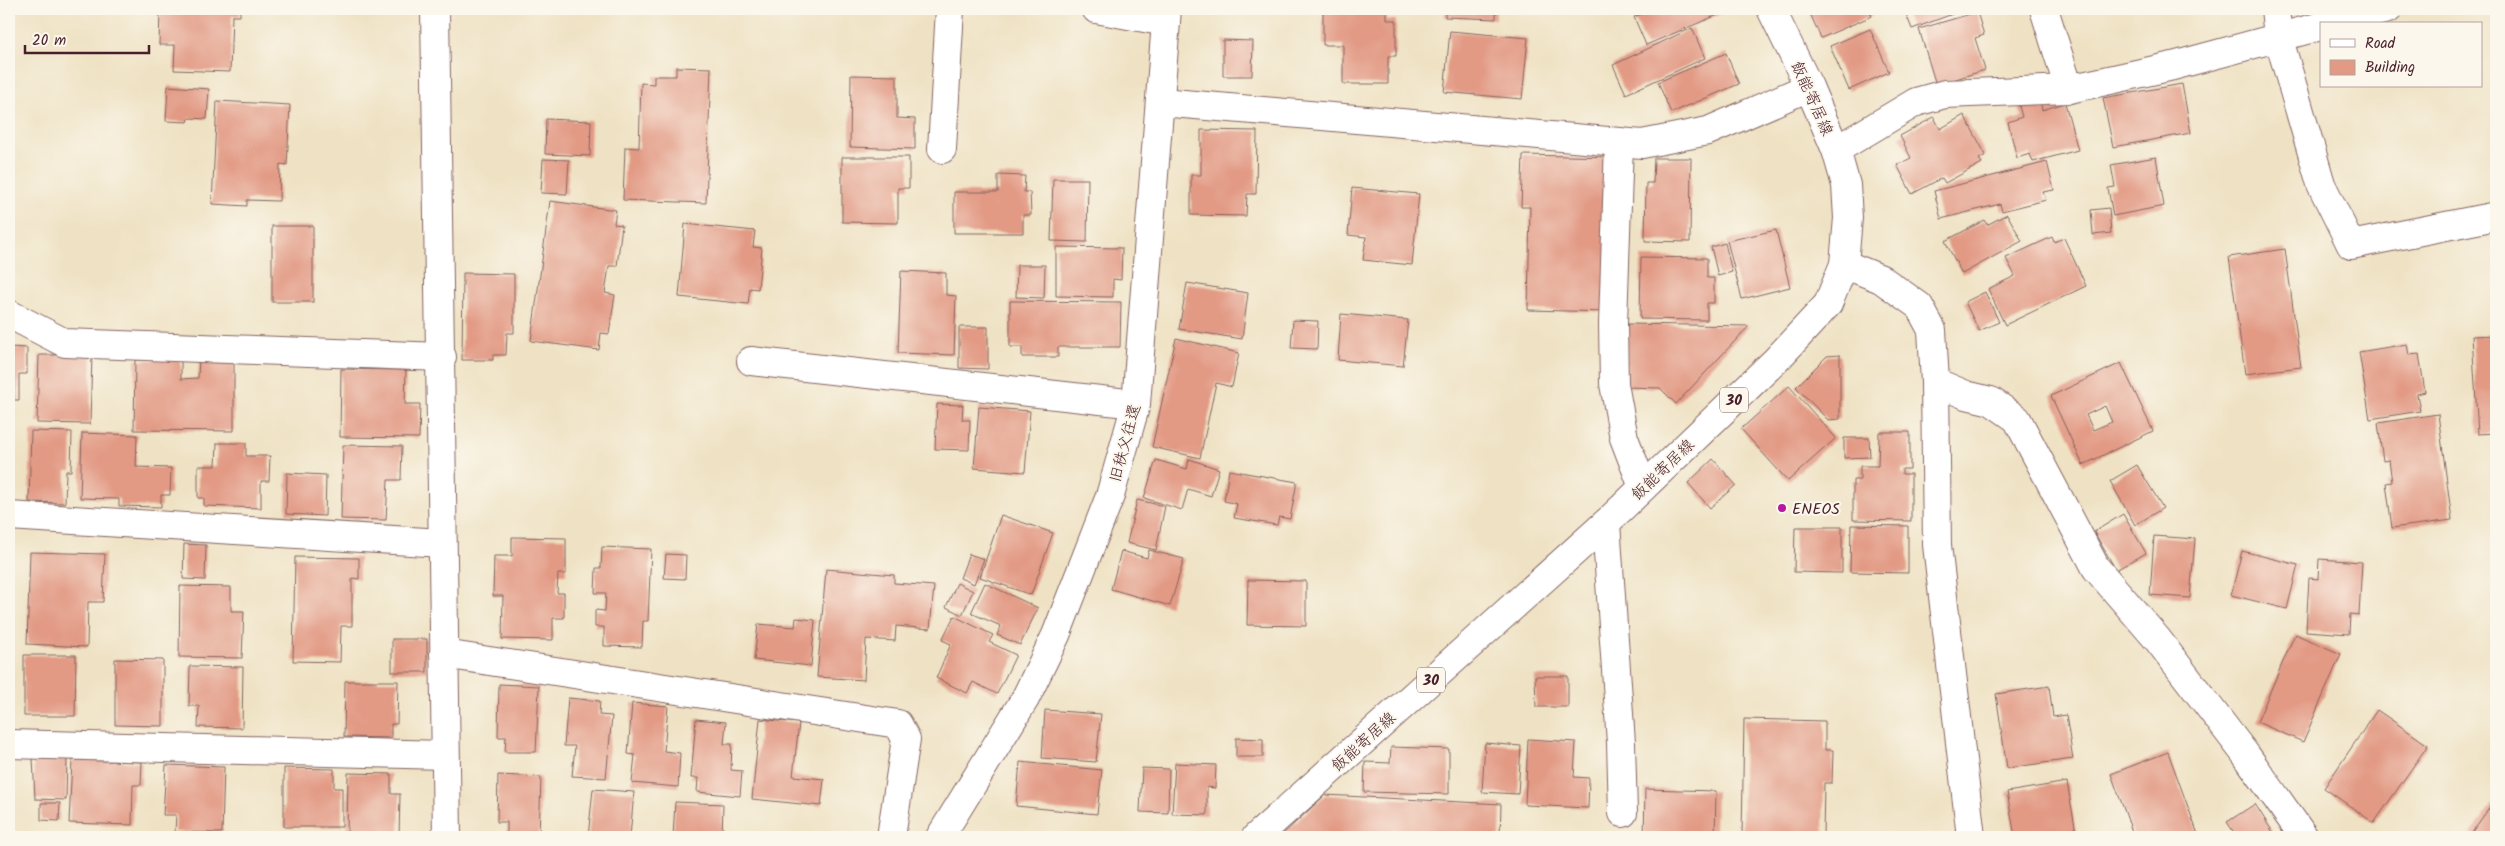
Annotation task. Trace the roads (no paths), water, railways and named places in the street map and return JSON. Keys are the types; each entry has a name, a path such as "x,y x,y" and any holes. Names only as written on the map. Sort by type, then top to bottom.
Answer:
{"street":[{"path":"436,9 447,837"},
{"path":"942,149 950,9"},
{"path":"1096,9 1166,16"},
{"name":"飯能寄居線","path":"1256,837 1606,522 1776,360 1828,304 1844,264 1848,218 1846,185 1836,150 1809,87 1771,9"},
{"path":"2044,9 2069,89"},
{"path":"2275,9 2278,36 2321,184 2351,245 2496,216"},
{"path":"2336,22 2388,9"},
{"name":"旧秩父往還","path":"940,837 1025,699 1056,635 1110,496 1136,404 1161,102 1166,16"},
{"path":"1836,150 1916,102 1945,94 2069,89 2173,66 2278,36 2320,26"},
{"path":"1161,102 1642,144 1708,131 1809,87"},
{"path":"1619,142 1613,324 1614,384 1624,438 1643,487"},
{"path":"1844,264 1881,280 1919,306 1932,330 1935,382 1937,545 1971,837"},
{"path":"9,314 65,343 442,357"},
{"path":"751,362 1136,404"},
{"path":"1935,382 1966,395 1991,401 2017,418 2096,568 2158,640 2246,755 2304,837"},
{"path":"9,516 442,543"},
{"path":"1606,522 1622,743 1623,813"},
{"path":"444,654 898,724 906,739 891,837"},
{"path":"9,744 445,755"}],"place":[{"name":"ENEOS","path":"1782,508"}]}
